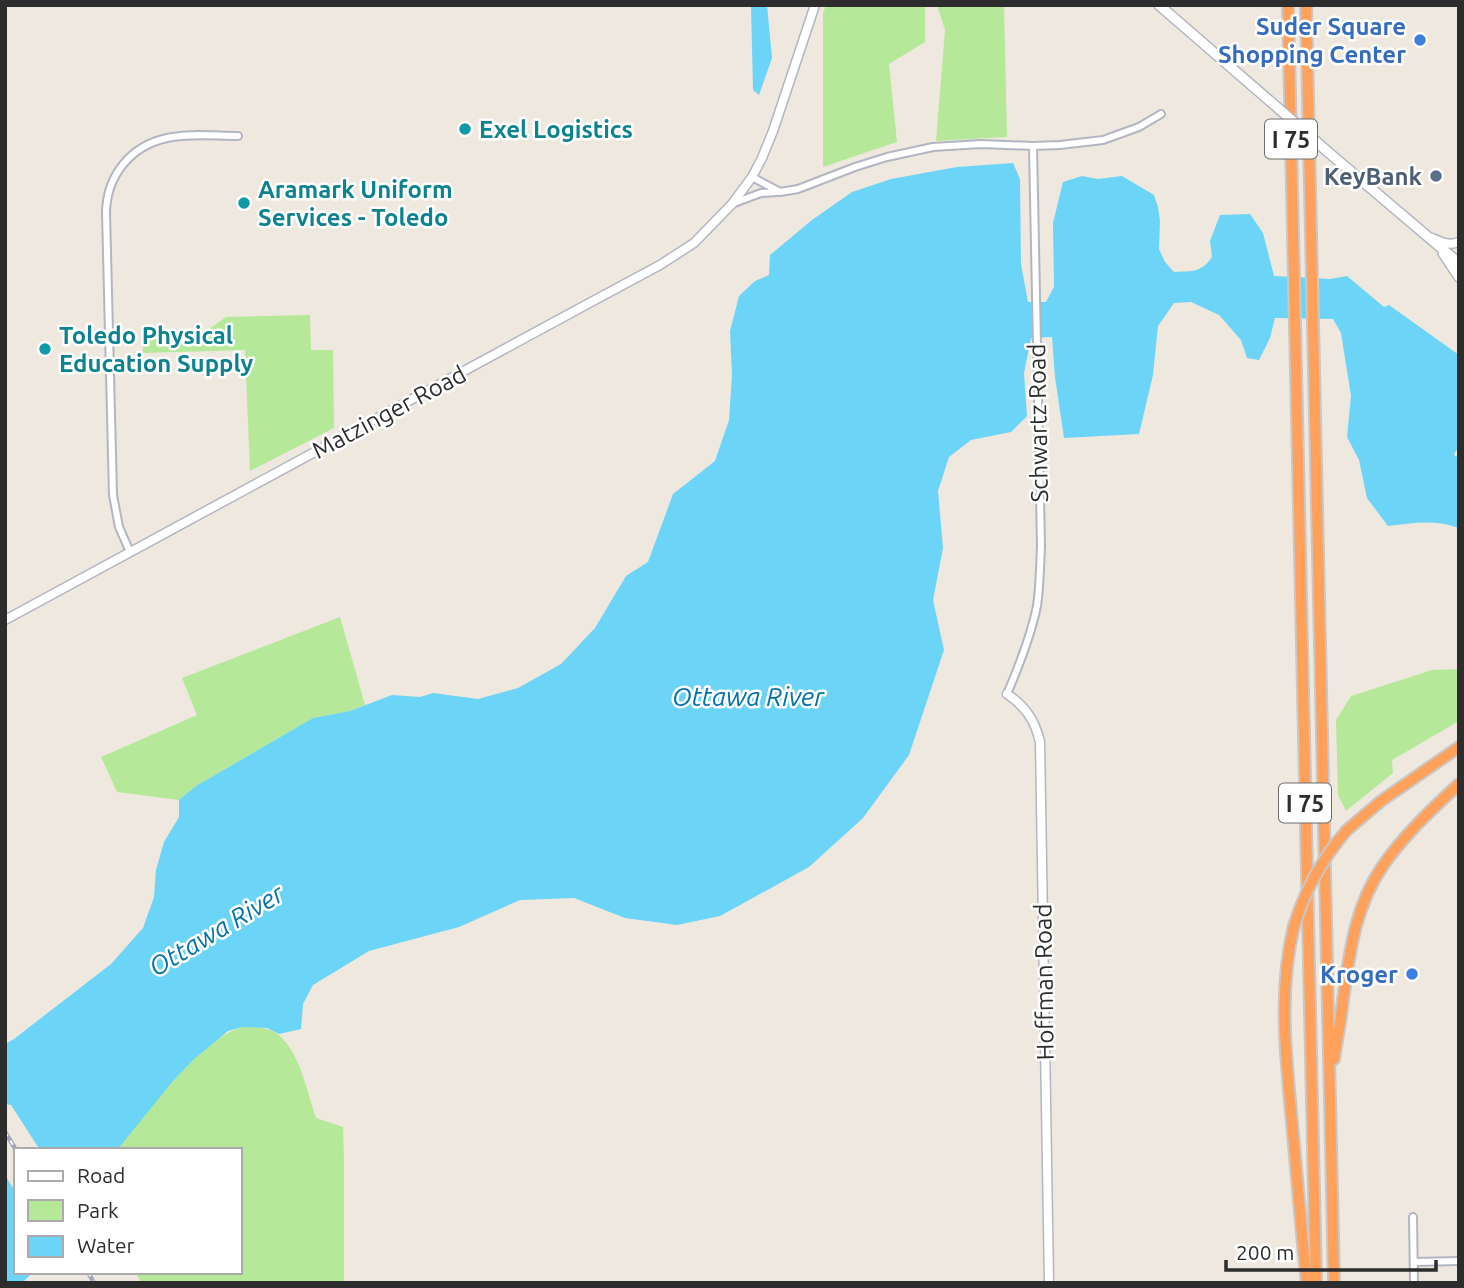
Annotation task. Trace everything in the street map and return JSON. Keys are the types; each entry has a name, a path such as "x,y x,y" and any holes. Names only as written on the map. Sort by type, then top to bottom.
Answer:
{"highway":[{"name":"I 75","path":"1287,5 1316,1283"},
{"name":"I 75","path":"1306,5 1334,1283"},
{"path":"1307,1283 1286,1046 1286,974 1294,926 1315,875 1347,830 1381,801 1459,747"},
{"path":"1329,1086 1349,953 1365,899 1394,850 1459,784"}],"main road":[{"path":"1159,5 1459,263"},
{"path":"1438,246 1459,277"}],"street":[{"name":"Matzinger Road","path":"5,620 660,265 694,243 732,204 752,177 773,131 816,5"},
{"path":"732,204 761,193 799,190 855,167 933,147 981,144 1060,145 1103,140 1139,127 1161,114"},
{"path":"131,552 119,527 113,495 106,212 108,193 125,161 154,142 176,137 238,136"},
{"name":"Schwartz Road","path":"1007,694 1032,626 1040,583 1033,146"},
{"path":"752,177 780,192"},
{"path":"1427,236 1445,244 1453,245 1459,242"},
{"name":"Hoffman Road","path":"1007,694 1031,717 1040,741 1049,1283"},
{"path":"1413,1217 1414,1283"},
{"path":"1414,1262 1459,1261"}],"green space":[{"path":"826,5 925,5 925,42 889,64 897,142 823,167 823,13"},
{"path":"937,5 1004,5 1007,137 936,141 945,30"},
{"path":"310,315 311,350 333,350 334,428 250,471 245,350 143,353 142,334 208,330 226,317"},
{"path":"340,617 365,705 350,711 313,718 196,786 179,800 117,792 101,757 197,715 182,678"},
{"path":"1459,669 1459,721 1392,760 1393,773 1346,811 1338,795 1336,720 1351,696 1432,670"},
{"path":"242,1027 256,1027 270,1030 280,1036 300,1068 316,1118 343,1127 344,1283 141,1283 137,1274 242,1274 242,1148 119,1148 190,1062 225,1035"}],"water":[{"path":"751,5 767,5 772,58 759,95 753,90"},
{"name":"Ottawa River","path":"1013,163 1020,179 1021,264 1028,302 1046,302 1054,287 1053,223 1063,182 1082,176 1098,179 1122,176 1154,195 1160,221 1159,249 1174,272 1196,270 1208,262 1212,257 1210,241 1220,215 1250,214 1263,233 1274,276 1330,279 1347,276 1384,307 1389,305 1459,355 1459,445 1454,455 1459,458 1459,528 1433,523 1388,526 1367,498 1359,460 1347,437 1351,396 1341,333 1333,319 1275,318 1270,338 1259,360 1247,358 1241,340 1219,315 1191,302 1174,303 1158,326 1153,375 1139,434 1064,438 1052,337 1031,338 1024,373 1027,416 1011,432 971,440 949,457 938,491 943,548 933,600 944,650 909,755 863,818 809,867 720,916 677,925 625,918 574,898 520,900 459,927 369,951 313,985 303,1004 301,1029 279,1034 267,1028 242,1027 228,1031 173,1081 119,1148 39,1148 11,1105 5,1104 5,1044 111,964 143,928 154,897 156,870 164,842 179,817 179,800 196,786 313,718 350,711 392,695 420,697 433,693 478,699 518,688 561,664 595,628 626,576 648,562 673,494 715,461 729,420 732,375 730,331 739,296 755,281 769,275 770,255 812,220 852,192 891,179 957,167"},
{"path":"5,1175 14,1190 14,1274 31,1274 22,1283 5,1283"}],"railway":[{"path":"5,1132 15,1148"},
{"path":"89,1274 94,1283"}],"place":[{"name":"Suder Square Shopping Center","path":"1420,40"},
{"name":"Exel Logistics","path":"465,129"},
{"name":"KeyBank","path":"1436,176"},
{"name":"Aramark Uniform Services - Toledo","path":"244,203"},
{"name":"Toledo Physical Education Supply","path":"45,349"},
{"name":"Kroger","path":"1412,974"}]}
